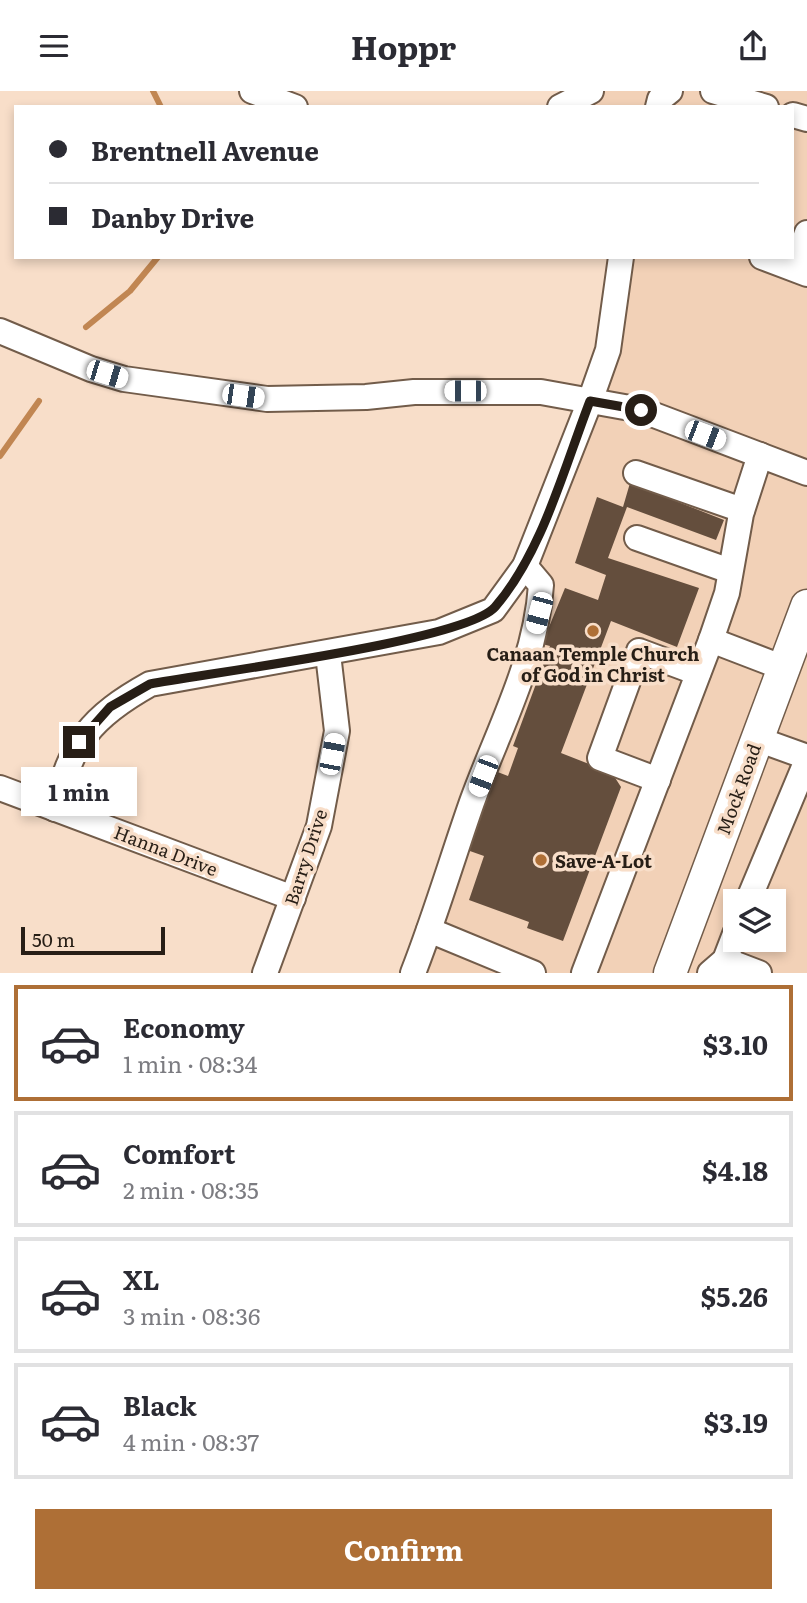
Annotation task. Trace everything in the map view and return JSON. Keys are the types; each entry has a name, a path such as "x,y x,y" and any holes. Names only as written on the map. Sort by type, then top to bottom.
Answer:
{"main road":[{"name":"Mock Road","path":"674,972 807,606"}],"street":[{"path":"252,91 290,105"},
{"path":"658,105 660,99 670,91"},
{"path":"713,91 759,105"},
{"path":"565,105 590,95"},
{"path":"767,259 800,271 807,233"},
{"path":"55,809 61,786 79,742 110,707 150,684 439,632 492,610 525,566 590,401 608,350 621,259"},
{"path":"0,331 91,369 124,379 267,399 366,397 414,391 541,392 641,410 807,473"},
{"path":"584,973 711,640 730,571 742,510 760,455"},
{"path":"636,473 742,510"},
{"path":"637,538 730,571"},
{"path":"413,973 473,801 523,675 539,613 541,585 525,566"},
{"path":"711,640 784,668"},
{"path":"657,780 600,758 639,651 698,673"},
{"name":"Barry Drive","path":"265,973 318,826 337,731 328,654"},
{"path":"753,889 807,759 757,739"},
{"name":"Hanna Drive","path":"0,789 293,898"},
{"path":"429,930 533,973"},
{"path":"717,966 759,973"}],"shaded area":[{"path":"586,91 807,91 807,973 408,973 543,604 526,554 615,302 622,259 794,259 794,105 591,105"}],"building":[{"path":"630,483 724,520 716,540 627,507 608,558 699,588 677,647 611,621 561,753 612,773 621,787 563,941 527,928 529,922 469,900 484,856 467,850 495,771 508,776 518,748 513,746 550,646 542,644 565,588 598,600 606,575 575,563 597,497 623,507"}],"waterway":[{"path":"153,91 160,105"},
{"path":"86,327 130,291 156,259"},
{"path":"0,456 39,401"}],"place":[{"name":"Canaan Temple Church of God in Christ","path":"593,631"},
{"name":"Save-A-Lot","path":"541,860"}],"route":[{"path":"79,742 110,707 150,684 439,632 492,610 525,566 590,401 641,410"}]}
